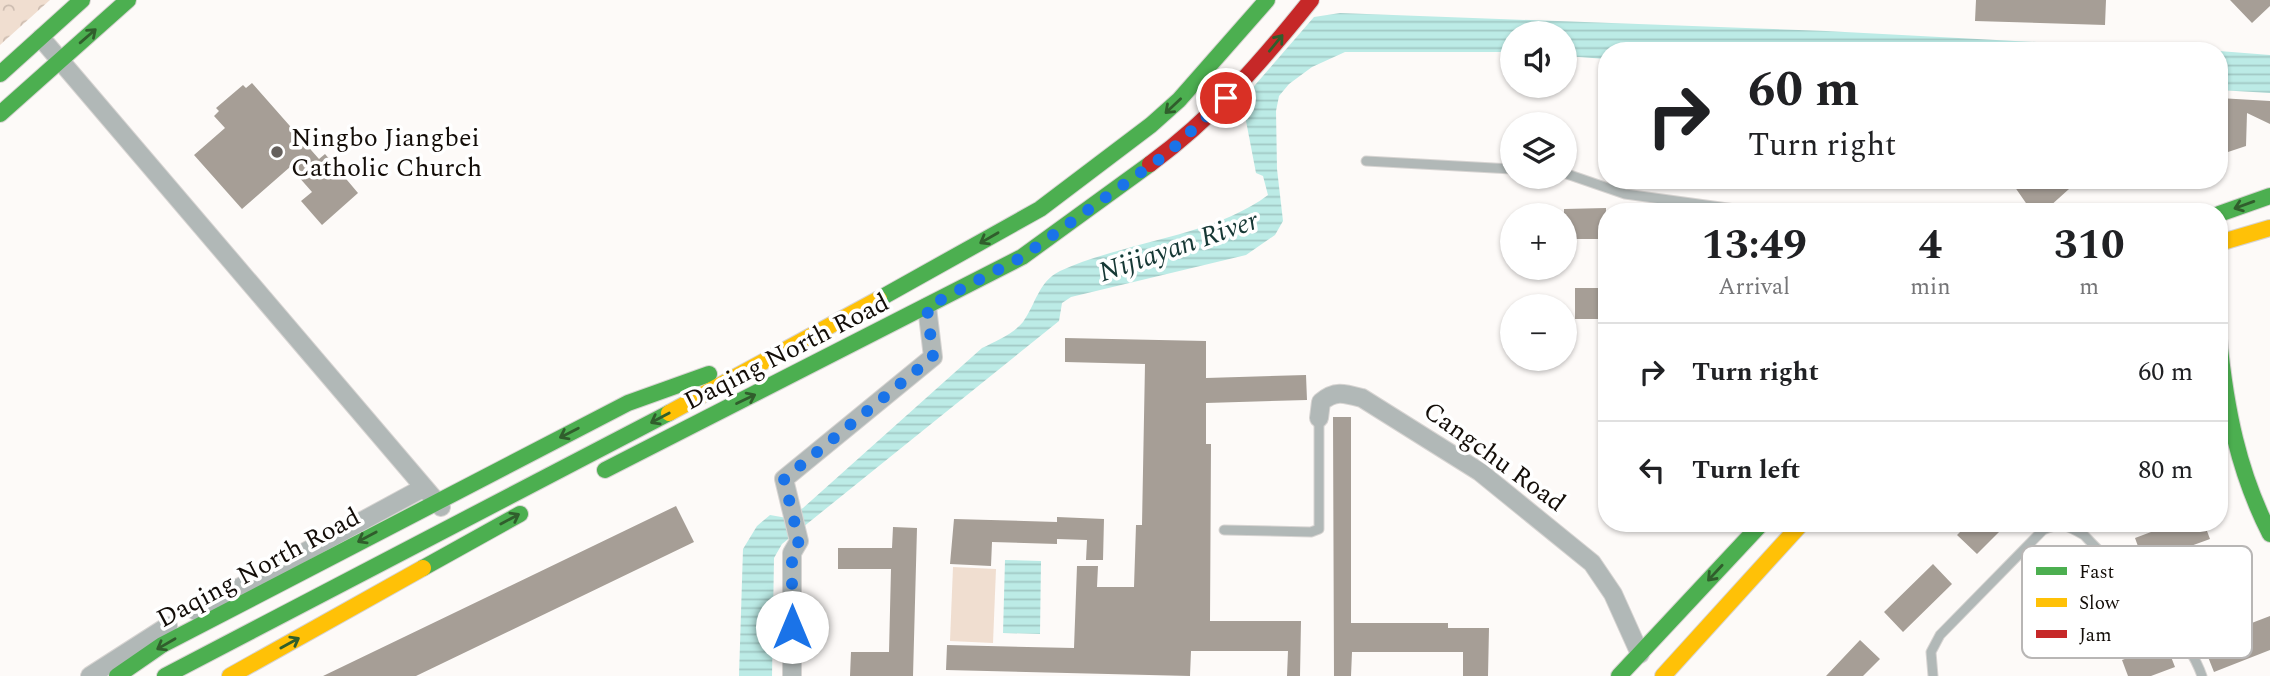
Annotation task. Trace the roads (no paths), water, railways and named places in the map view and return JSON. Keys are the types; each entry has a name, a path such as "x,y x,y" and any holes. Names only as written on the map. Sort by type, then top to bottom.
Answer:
{"main road":[{"path":"0,74 82,0"},
{"path":"0,114 128,0"},
{"name":"Daqing North Road","path":"169,673 768,361 1040,209 1151,125 1179,100 1267,0"},
{"name":"Daqing North Road","path":"596,474 1022,257 1193,133 1260,63 1311,0"},
{"path":"2228,211 2270,196"},
{"path":"2228,240 2270,228"},
{"name":"Daqing North Road","path":"117,676 162,645 628,403 735,362 752,358 768,361"},
{"path":"2228,407 2234,452 2247,493 2270,534"},
{"path":"230,676 536,505"},
{"path":"1619,676 1754,532"},
{"path":"1663,676 1794,532"}],"street":[{"path":"41,38 423,488 472,540"},
{"path":"792,676 792,553 799,541 784,479 933,357 927,307"},
{"name":"Cangchu Road","path":"1319,418 1321,402 1330,395 1340,392 1362,398 1480,472 1592,563 1614,594 1640,654"},
{"path":"90,676 143,639 423,488"}],"lane":[{"path":"1366,161 1500,168"},
{"path":"1577,177 1598,185"},
{"path":"1610,189 1625,194 1691,203"},
{"path":"1224,530 1311,532 1319,529 1319,418"},
{"path":"2027,546 2041,532"},
{"path":"2079,532 2095,546"},
{"path":"1933,676 1931,652 1940,635 2022,551"},
{"path":"2194,658 2202,676"}],"water":[{"name":"Nijiayan River","path":"1340,13 1556,21 1500,21 1500,52 1345,52 1312,67 1289,84 1279,96 1276,111 1277,169 1283,221 1275,235 1246,255 1071,297 1062,303 1059,321 782,544 774,558 772,676 739,676 743,549 757,526 770,515 787,518 803,508 982,348 1019,326 1042,287 1060,271 1222,220 1268,195 1263,176 1256,173 1242,100 1314,17"},
{"path":"1577,22 2036,42 1598,42 1598,58 1577,57"},
{"path":"2228,52 2270,55 2270,93 2228,91"},
{"path":"1005,560 1041,561 1040,634 1003,633"}],"place":[{"name":"Ningbo Jiangbei Catholic Church","path":"277,152"}]}
